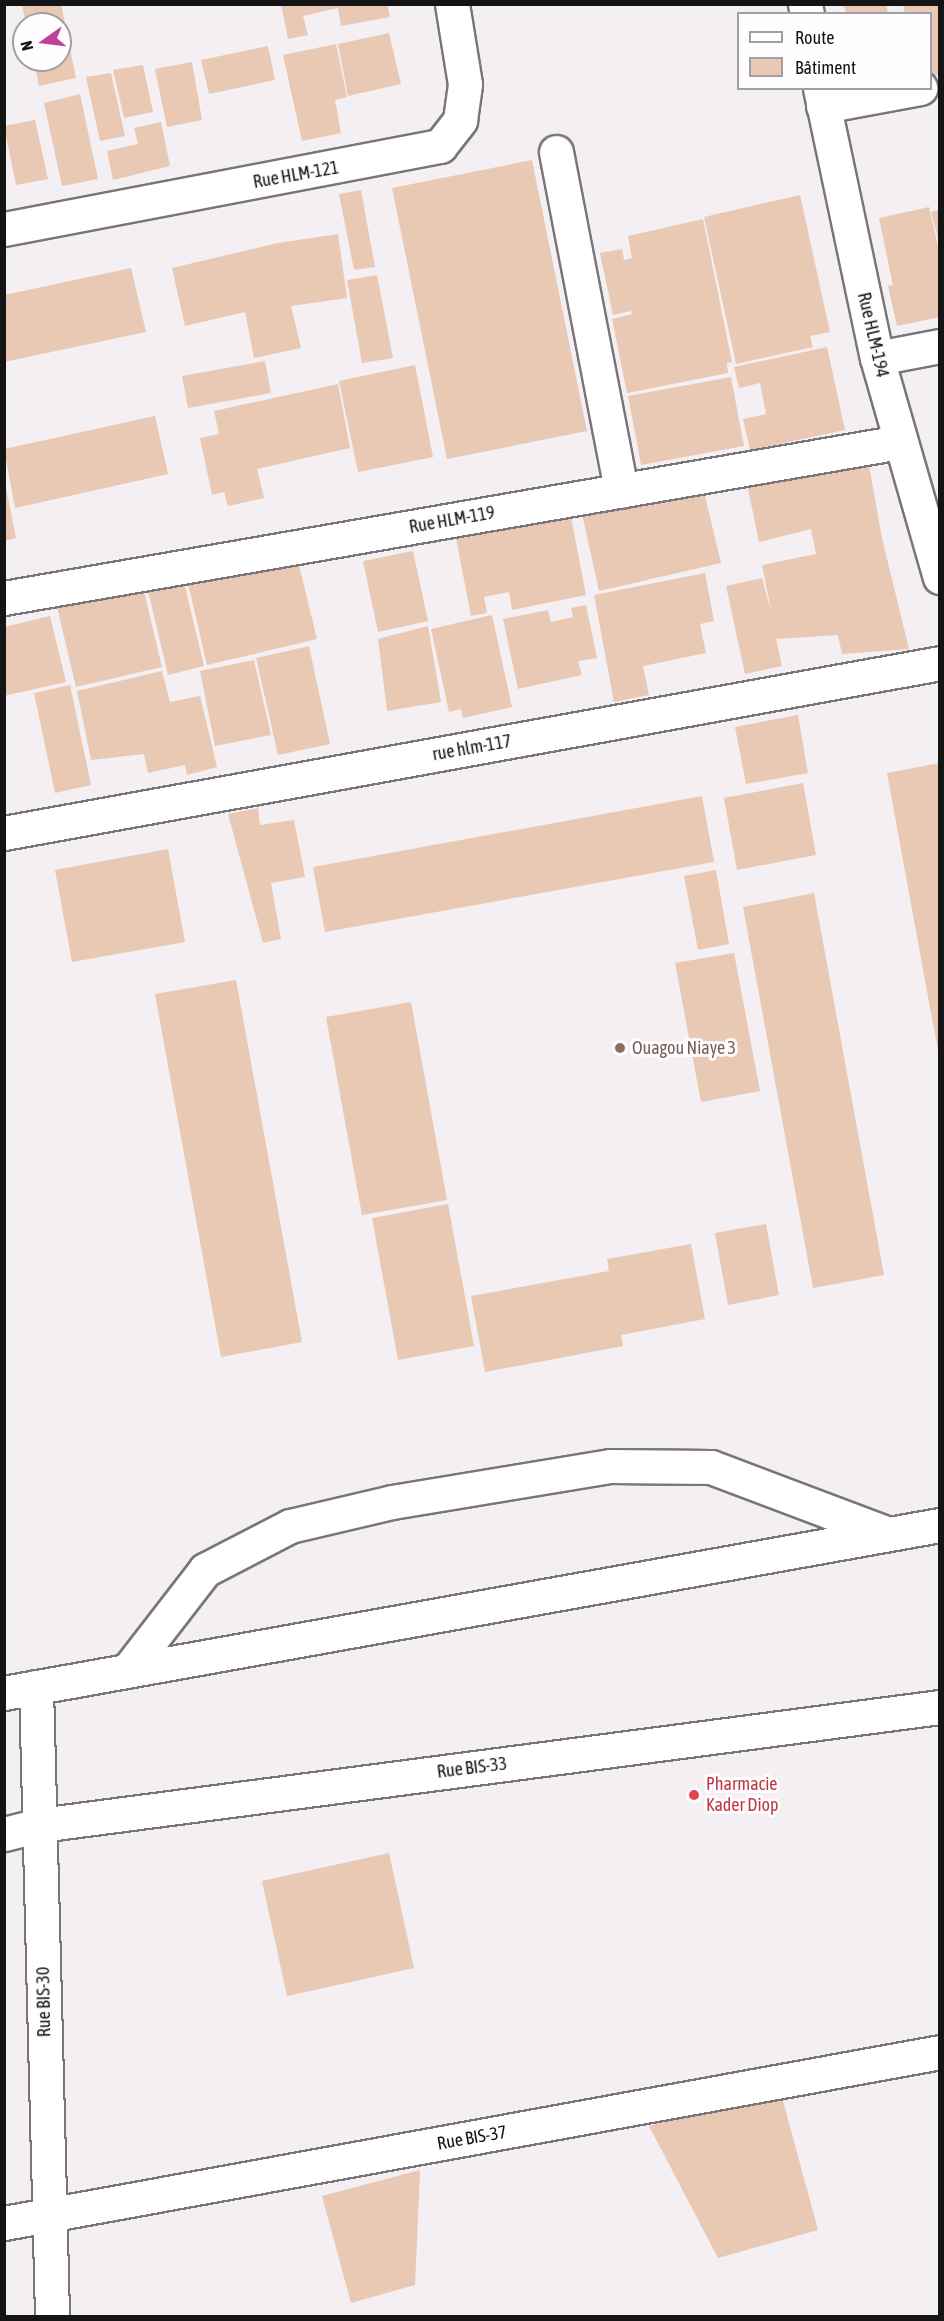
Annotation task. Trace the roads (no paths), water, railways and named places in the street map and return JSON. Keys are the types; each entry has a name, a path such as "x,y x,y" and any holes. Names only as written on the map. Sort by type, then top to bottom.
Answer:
{"street":[{"name":"Rue HLM-121","path":"4,229 440,146 460,120 465,84 452,4"},
{"path":"821,97 898,90"},
{"name":"Rue HLM-194","path":"821,97 877,358 939,577"},
{"path":"556,152 621,490"},
{"path":"877,358 939,346"},
{"name":"Rue HLM-119","path":"4,598 900,442"},
{"name":"rue hlm-117","path":"4,833 939,663"},
{"path":"127,1671 205,1570 290,1526 392,1502 610,1466 711,1467 888,1534"},
{"path":"4,1693 939,1525"},
{"name":"Rue BIS-30","path":"36,1688 52,2316"},
{"name":"Rue BIS-33","path":"4,1833 40,1825 939,1707"},
{"name":"Rue BIS-37","path":"4,2223 939,2052"}],"place":[{"name":"Ouagou Niaye 3","path":"620,1048"},
{"name":"Pharmacie Kader Diop","path":"694,1795"}]}
